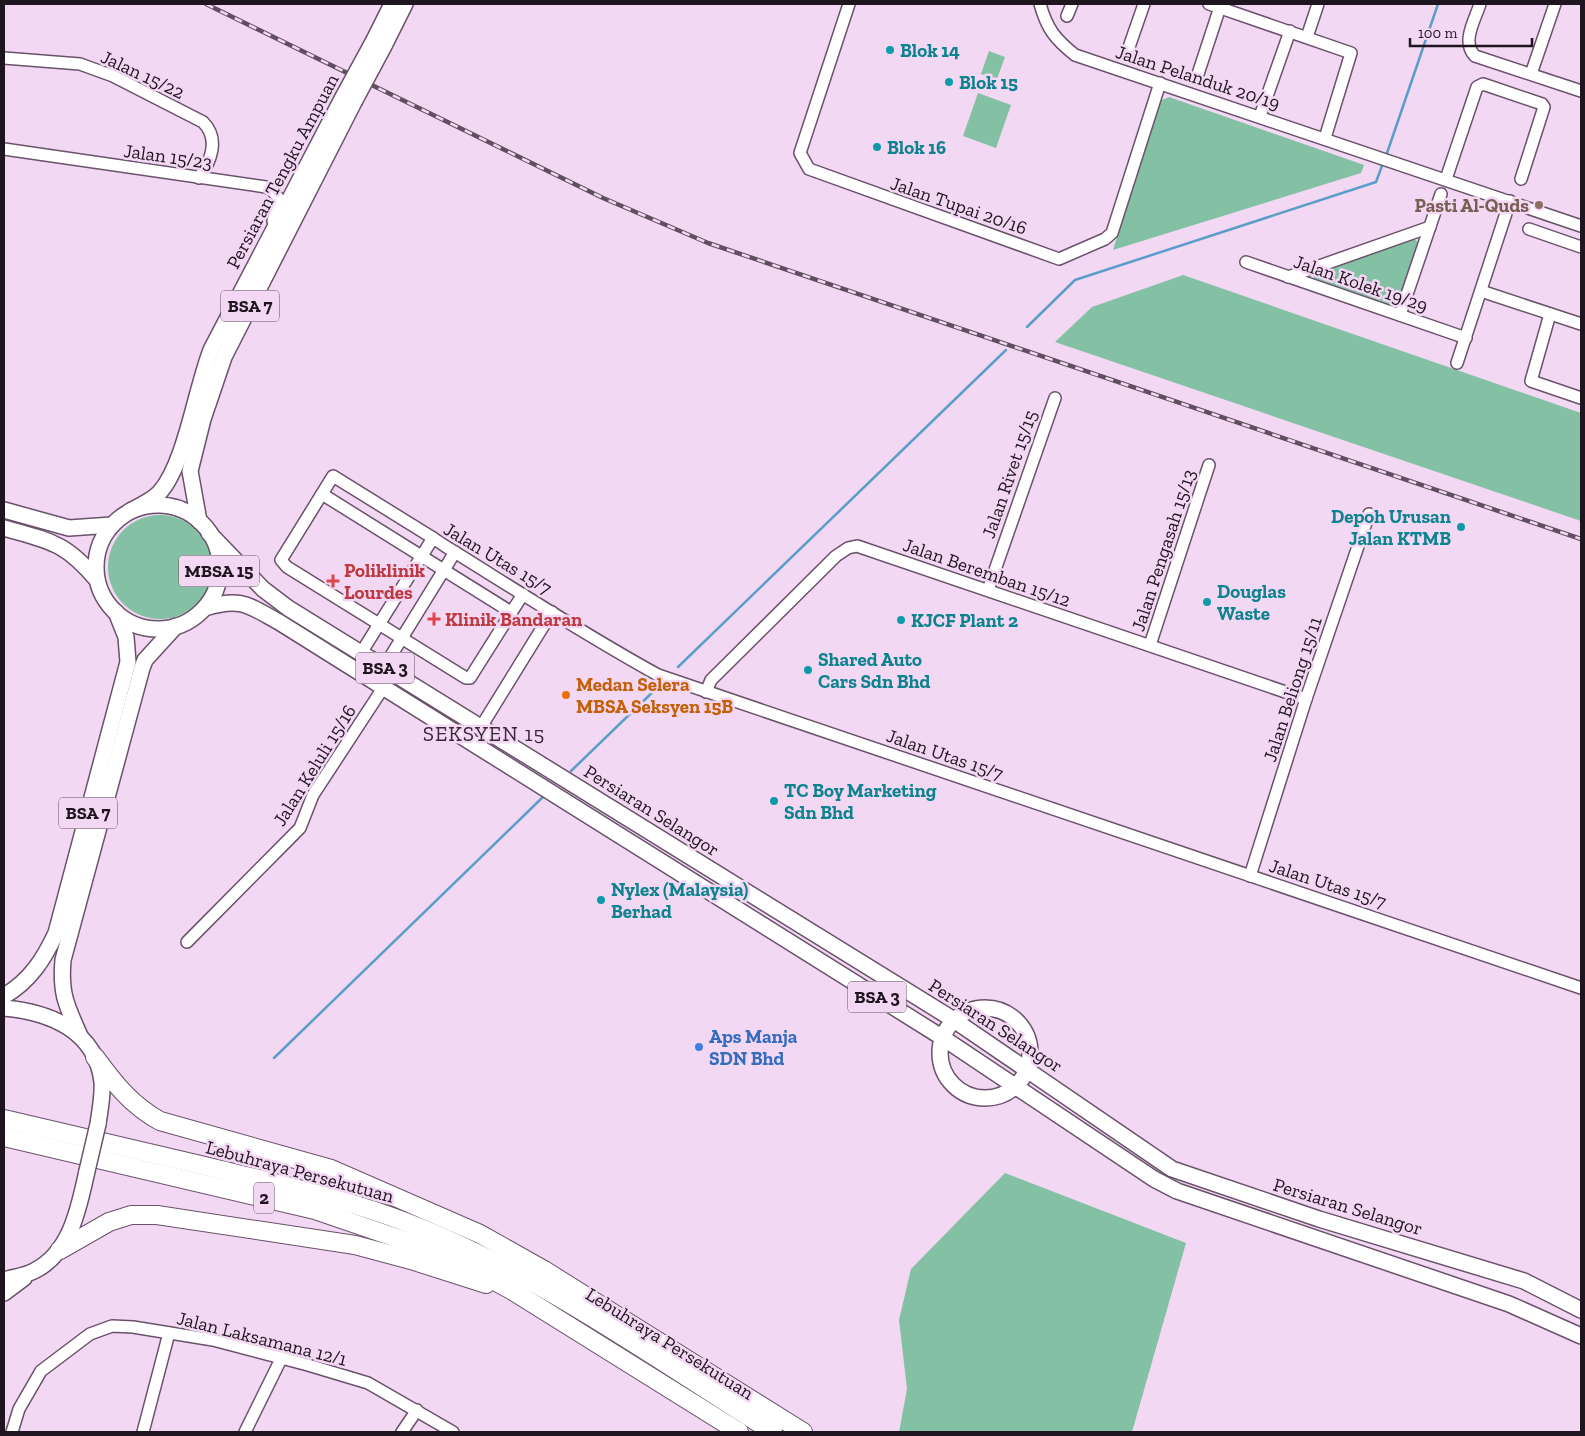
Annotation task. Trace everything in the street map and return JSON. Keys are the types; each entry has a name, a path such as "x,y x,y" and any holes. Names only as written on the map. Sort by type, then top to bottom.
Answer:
{"highway":[{"path":"95,1057 121,1092 140,1110 160,1121 331,1169 480,1234 544,1270 804,1432"},
{"name":"Lebuhraya Persekutuan","path":"4,1119 318,1194 392,1217 473,1251 579,1311 773,1432"},
{"name":"Lebuhraya Persekutuan","path":"4,1137 315,1210 426,1248 467,1266 513,1291 739,1432"},
{"path":"60,1250 109,1222 131,1215 157,1215 355,1245 513,1291"},
{"path":"473,1251 500,1254 544,1270"}],"main road":[{"name":"Persiaran Tengku Ampuan","path":"379,43 392,4"},
{"name":"Persiaran Tengku Ampuan","path":"130,511 159,494 175,467 201,375 211,350 267,242 379,43 405,4"},
{"name":"Persiaran Tengku Ampuan","path":"199,521 190,471 224,356 348,100"},
{"name":"MBSA 15","path":"166,506 187,512 210,533 217,548 220,564 219,580 214,595 196,616 176,626 155,629 134,624 116,612 108,603 97,580 96,561 101,542 112,526 130,511 144,507 166,506"},
{"path":"4,510 68,528 112,526"},
{"path":"4,528 55,542 79,559 97,580"},
{"name":"Persiaran Selangor","path":"210,533 263,589 288,608 954,1020 1172,1169 1319,1219 1524,1281 1581,1310"},
{"name":"Persiaran Selangor","path":"204,608 226,602 245,604 383,688 943,1038 1154,1179 1177,1191 1509,1304 1581,1336"},
{"name":"BSA 7","path":"4,996 32,974 44,958 56,933 128,662 126,637 116,612"},
{"name":"BSA 7","path":"80,1036 66,1004 61,984 63,960 142,668 146,660 176,626"},
{"path":"4,1008 31,1011 52,1017 80,1036 95,1057 102,1082 98,1124 87,1171 75,1217 60,1250 4,1293"},
{"path":"981,1008 996,1010 1010,1016 1021,1026 1028,1040 1030,1054 1027,1069 1015,1087 1003,1094 990,1098 975,1097 962,1092 950,1082 942,1068 940,1053 943,1038 954,1020 967,1012 981,1008"},
{"path":"4,1280 33,1272"}],"street":[{"name":"Jalan Tupai 20/16","path":"849,4 800,153 809,170 1059,259 1105,239 1112,233 1160,83"},
{"name":"Jalan Pelanduk 20/19","path":"1040,4 1044,20 1056,39 1075,55 1370,153 1581,226"},
{"path":"1067,16 1072,4"},
{"path":"1128,50 1144,4"},
{"path":"1307,37 1318,4"},
{"path":"1480,4 1467,43 1475,56 1581,91"},
{"path":"1531,74 1555,4"},
{"path":"1198,74 1215,6 1349,51 1352,56 1325,138"},
{"path":"1260,116 1290,31"},
{"name":"Jalan 15/22","path":"4,58 80,64 112,76 203,122 211,134 212,144 208,162 198,178"},
{"path":"1446,179 1477,87 1483,84 1542,104 1544,107 1521,179"},
{"name":"Jalan 15/23","path":"4,149 266,187 272,190 279,199 267,242"},
{"path":"1400,315 1440,194"},
{"path":"1457,363 1510,201"},
{"path":"1288,277 1430,227"},
{"path":"1528,229 1581,247"},
{"name":"Jalan Kolek 19/29","path":"1246,262 1466,338"},
{"path":"1481,291 1581,324"},
{"path":"1550,314 1530,378 1531,381 1581,398"},
{"name":"Jalan Rivet 15/15","path":"988,590 1055,398"},
{"name":"Jalan Pengasah 15/13","path":"1150,645 1209,465"},
{"name":"Jalan Utas 15/7","path":"322,494 333,476 552,612 658,675 1581,988"},
{"path":"511,612 322,494 281,560 287,566 466,678 470,678 523,594"},
{"name":"Jalan Beliong 15/11","path":"1250,876 1306,699 1369,514"},
{"path":"361,653 432,538"},
{"name":"Jalan Beremban 15/12","path":"706,692 711,680 836,556 848,548 857,546 1306,699"},
{"path":"384,667 455,552"},
{"path":"481,728 552,612"},
{"name":"Jalan Keluli 15/16","path":"187,942 300,828 313,795 383,688"},
{"name":"Jalan Laksamana 12/1","path":"12,1432 19,1409 40,1371 90,1334 112,1326 133,1327 213,1340 282,1357 368,1383 453,1432"},
{"path":"143,1432 169,1333"},
{"path":"245,1432 282,1357"},
{"path":"402,1432 417,1410"}],"green space":[{"path":"989,51 1005,57 997,79 981,74"},
{"path":"978,93 1011,105 996,148 963,136"},
{"path":"1169,97 1364,165 1361,173 1113,250 1160,101"},
{"path":"1411,236 1420,244 1400,304 1392,308 1314,280 1312,272"},
{"path":"1183,275 1581,413 1581,521 1055,342 1092,307"},
{"path":"160,515 180,519 189,524 203,538 208,547 212,567 208,587 203,596 189,610 180,615 160,619 140,615 131,610 117,596 112,587 108,567 112,547 117,538 131,524 140,519"},
{"path":"1005,1173 1186,1243 1132,1432 899,1432 907,1389 899,1320 911,1269"}],"waterway":[{"path":"1386,156 1438,4"},
{"path":"1027,327 1075,280 1376,182 1383,163"},
{"path":"678,667 1006,350"},
{"path":"571,771 660,685"},
{"path":"274,1058 545,795"}],"railway":[{"path":"206,4 603,198 708,243 1581,539"}],"place":[{"name":"Blok 14","path":"890,50"},
{"name":"Blok 15","path":"949,82"},
{"name":"Blok 16","path":"877,147"},
{"name":"Pasti Al-Quds","path":"1539,205"},
{"name":"Depoh Urusan Jalan KTMB","path":"1461,527"},
{"name":"Poliklinik Lourdes","path":"333,581"},
{"name":"Douglas Waste","path":"1207,602"},
{"name":"Klinik Bandaran","path":"434,619"},
{"name":"KJCF Plant 2","path":"901,620"},
{"name":"Shared Auto Cars Sdn Bhd","path":"808,670"},
{"name":"Medan Selera MBSA Seksyen 15B","path":"566,695"},
{"name":"TC Boy Marketing Sdn Bhd","path":"774,801"},
{"name":"Nylex (Malaysia) Berhad","path":"601,900"},
{"name":"Aps Manja SDN Bhd","path":"699,1047"}],"district":[{"name":"SEKSYEN 15","path":"484,734"}]}
